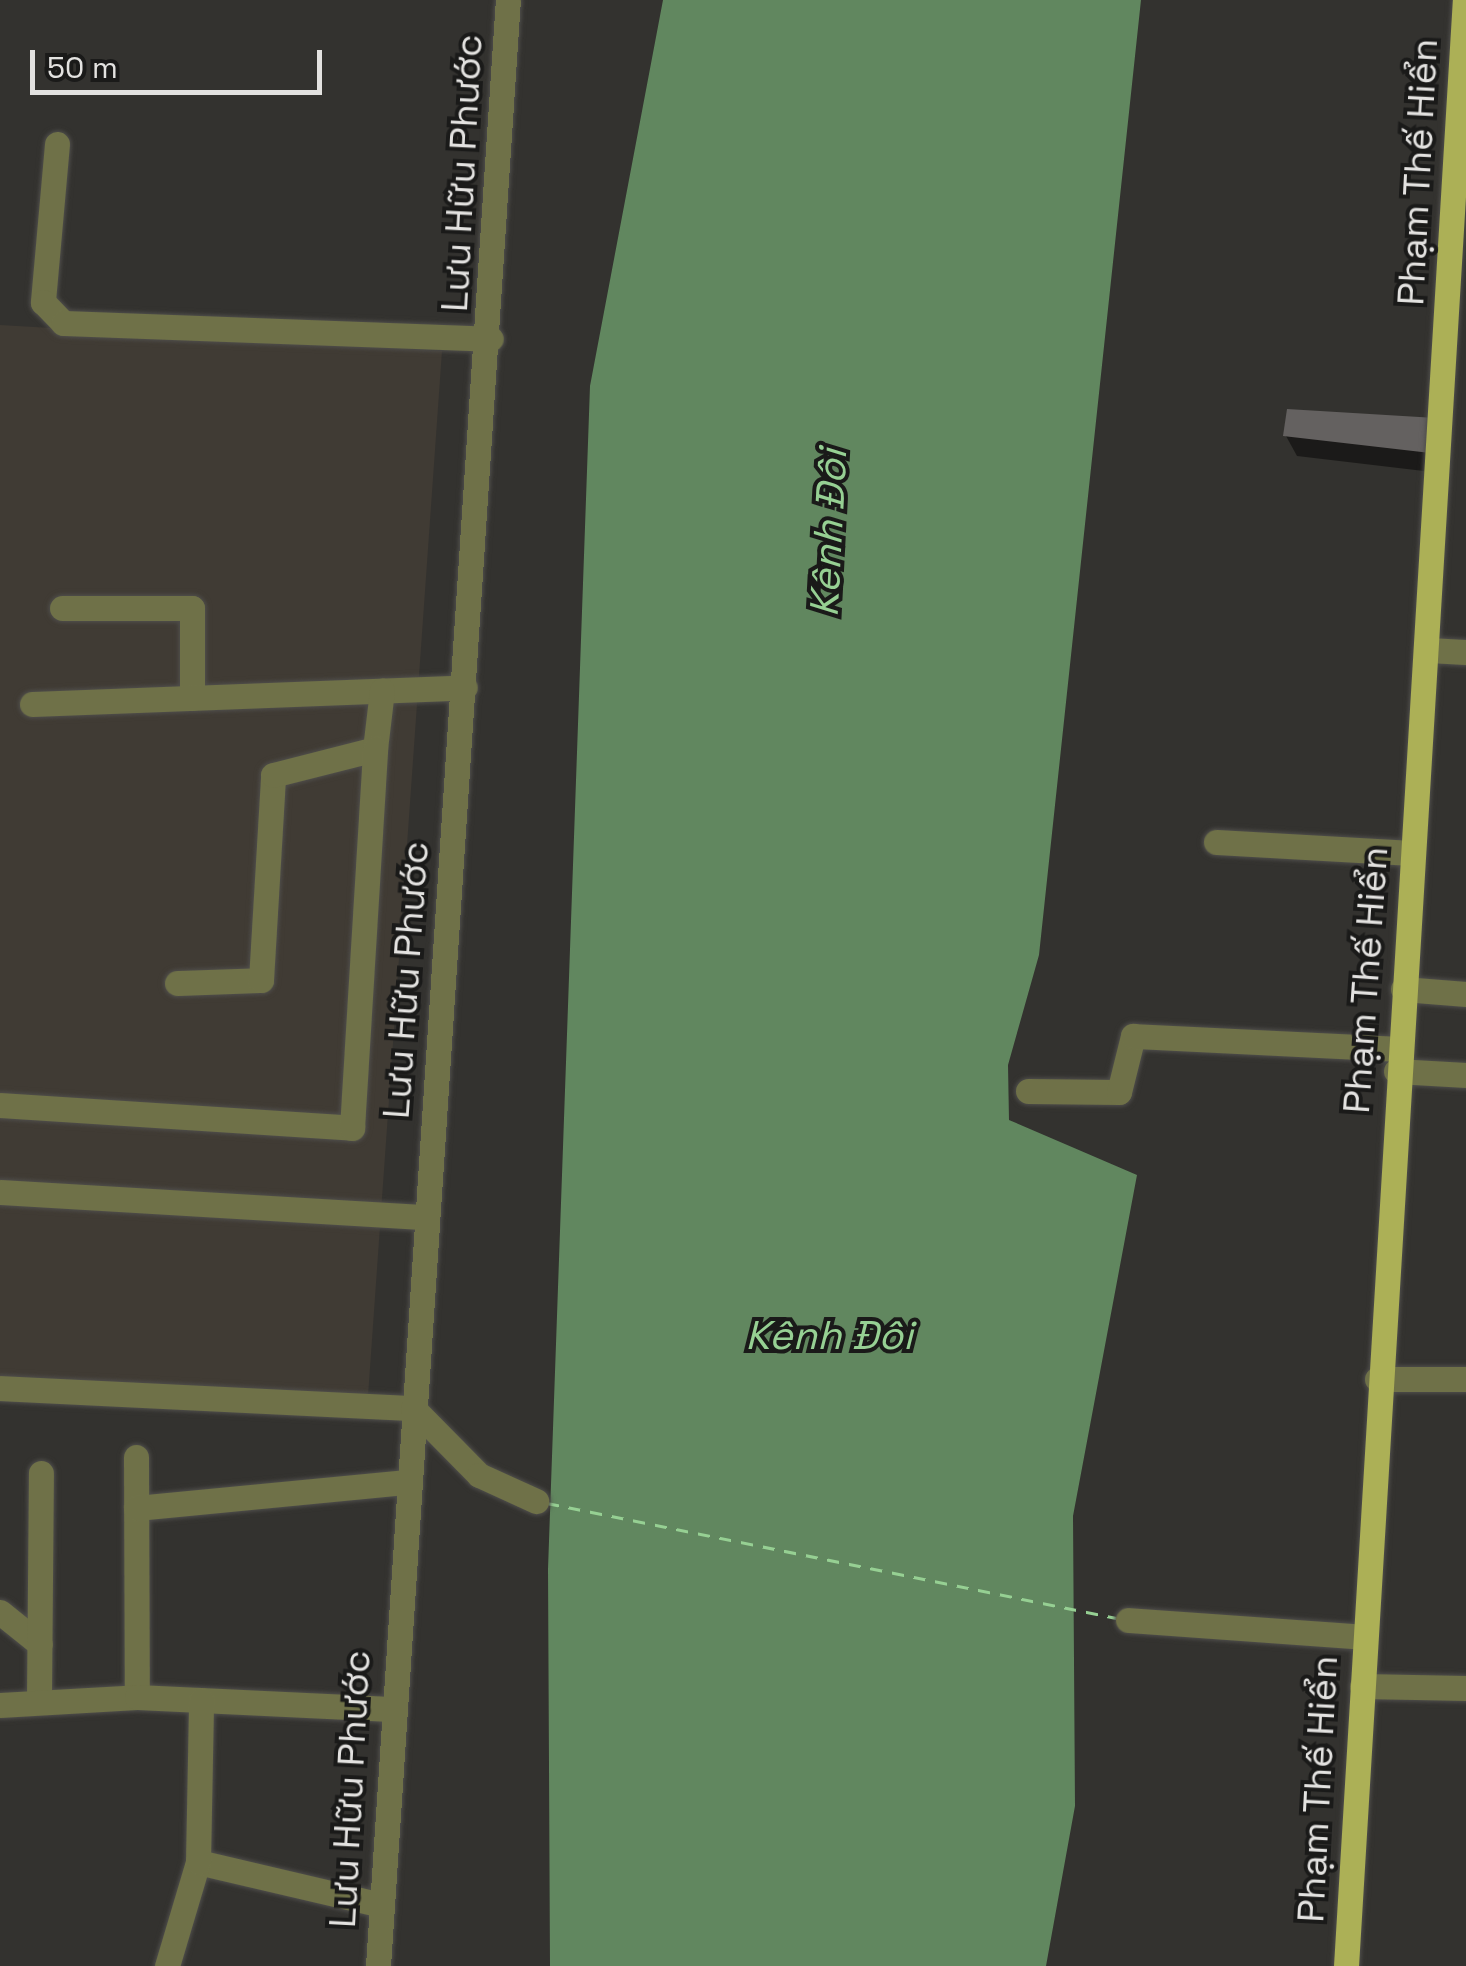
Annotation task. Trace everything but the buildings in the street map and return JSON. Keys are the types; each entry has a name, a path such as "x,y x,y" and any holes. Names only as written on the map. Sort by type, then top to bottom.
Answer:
{"main road":[{"name":"Phạm Thế Hiển","path":"1346,1966 1397,1060 1457,301 1465,0"}],"street":[{"name":"Lưu Hữu Phước","path":"378,1966 391,1710 490,339 508,0"},
{"path":"57,144 43,302 63,323 490,339"},
{"path":"62,608 192,608 192,698"},
{"path":"1428,650 1466,652"},
{"path":"32,704 465,686"},
{"path":"0,1104 352,1128 382,690"},
{"path":"176,983 262,980 272,775 375,750"},
{"path":"1216,842 1413,853"},
{"path":"1402,989 1466,994"},
{"path":"1028,1091 1119,1092 1133,1036 1397,1060 1466,1076"},
{"path":"0,1192 426,1217"},
{"path":"1377,1379 1466,1379"},
{"path":"0,1388 412,1408 479,1474 536,1501"},
{"path":"136,1458 137,1697"},
{"path":"40,1696 41,1473"},
{"path":"136,1508 408,1482"},
{"path":"0,1612 40,1644"},
{"path":"1128,1620 1364,1637"},
{"path":"1362,1686 1466,1688"},
{"path":"0,1704 40,1696 137,1697 391,1710"},
{"path":"167,1966 198,1862 201,1700"},
{"path":"198,1862 380,1905"}],"shaded area":[{"path":"0,325 442,351 368,1396 0,1378"}],"water":[{"name":"Kênh Đôi","path":"663,0 1141,0 1039,955 1008,1065 1009,1120 1137,1175 1073,1516 1075,1806 1046,1966 550,1966 548,1569 590,386"}],"ferry route":[{"path":"547,1503 1117,1618"}]}
